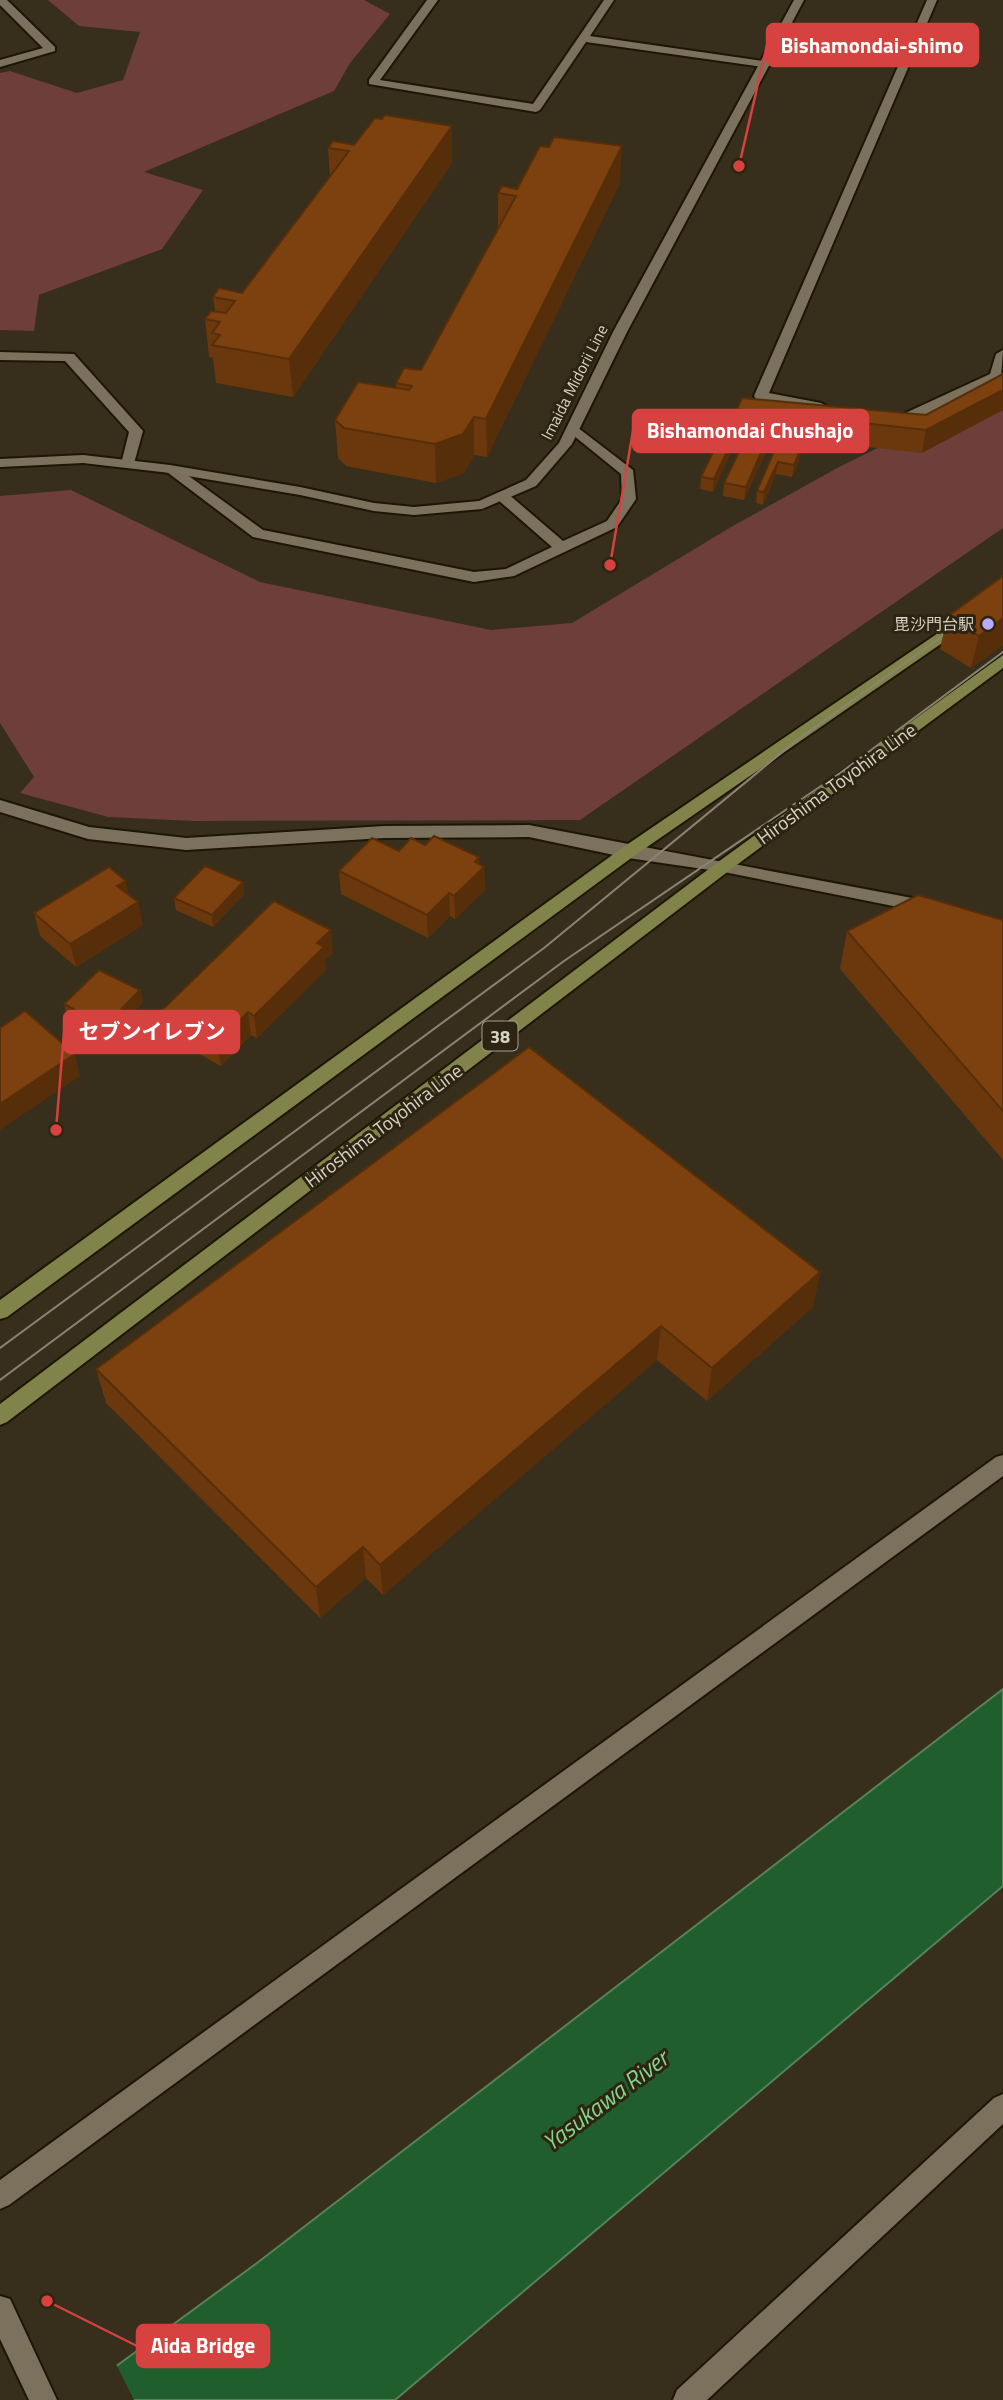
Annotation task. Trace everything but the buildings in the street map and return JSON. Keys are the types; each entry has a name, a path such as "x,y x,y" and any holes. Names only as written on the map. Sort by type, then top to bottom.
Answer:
{"main road":[{"path":"0,1311 628,852 1003,594"},
{"name":"Hiroshima Toyohira Line","path":"0,1416 724,866 1003,660"}],"street":[{"path":"0,64 51,49 1,0"},
{"path":"433,0 373,82 536,108 610,0"},
{"name":"Imaida Midorii Line","path":"0,463 83,459 128,464 300,491 374,508 414,511 482,505 531,483 565,444 620,332 799,0"},
{"path":"838,410 761,396 932,0"},
{"path":"582,38 763,64"},
{"path":"876,417 902,422 996,376 1003,354"},
{"path":"0,356 69,357 136,431 128,464"},
{"path":"170,469 258,534 474,577 509,573 612,524 629,499 628,473 573,428"},
{"path":"502,496 562,548"},
{"path":"0,806 88,832 186,844 384,832 529,831 628,852 724,866 944,911"},
{"path":"0,2196 1003,1464"},
{"path":"687,2400 1003,2107"},
{"path":"0,2309 43,2400"}],"shaded area":[{"path":"48,0 364,0 390,14 350,63 334,91 144,172 203,190 162,249 39,295 34,331 0,330 0,73 10,71 77,93 123,80 140,32 79,26"},
{"path":"1003,386 1003,528 580,820 194,821 108,817 20,793 34,777 0,723 0,496 71,490 260,582 491,630 572,623 731,527 839,467"}],"water":[{"name":"Yasukawa River","path":"1003,1689 1003,1886 395,2400 70,2400 257,2263"}],"pier":[{"path":"115,2362 134,2400 67,2400 68,2397"}],"tram line":[{"path":"0,1348 544,948 797,740 958,625"},
{"path":"0,1380 564,961 840,773 1003,652"}],"place":[{"name":"Bishamondai-shimo","path":"739,166"},
{"name":"Bishamondai Chushajo","path":"610,565"},
{"name":"毘沙門台駅","path":"988,624"},
{"name":"セブンイレブン","path":"56,1130"},
{"name":"Aida Bridge","path":"47,2301"}]}
